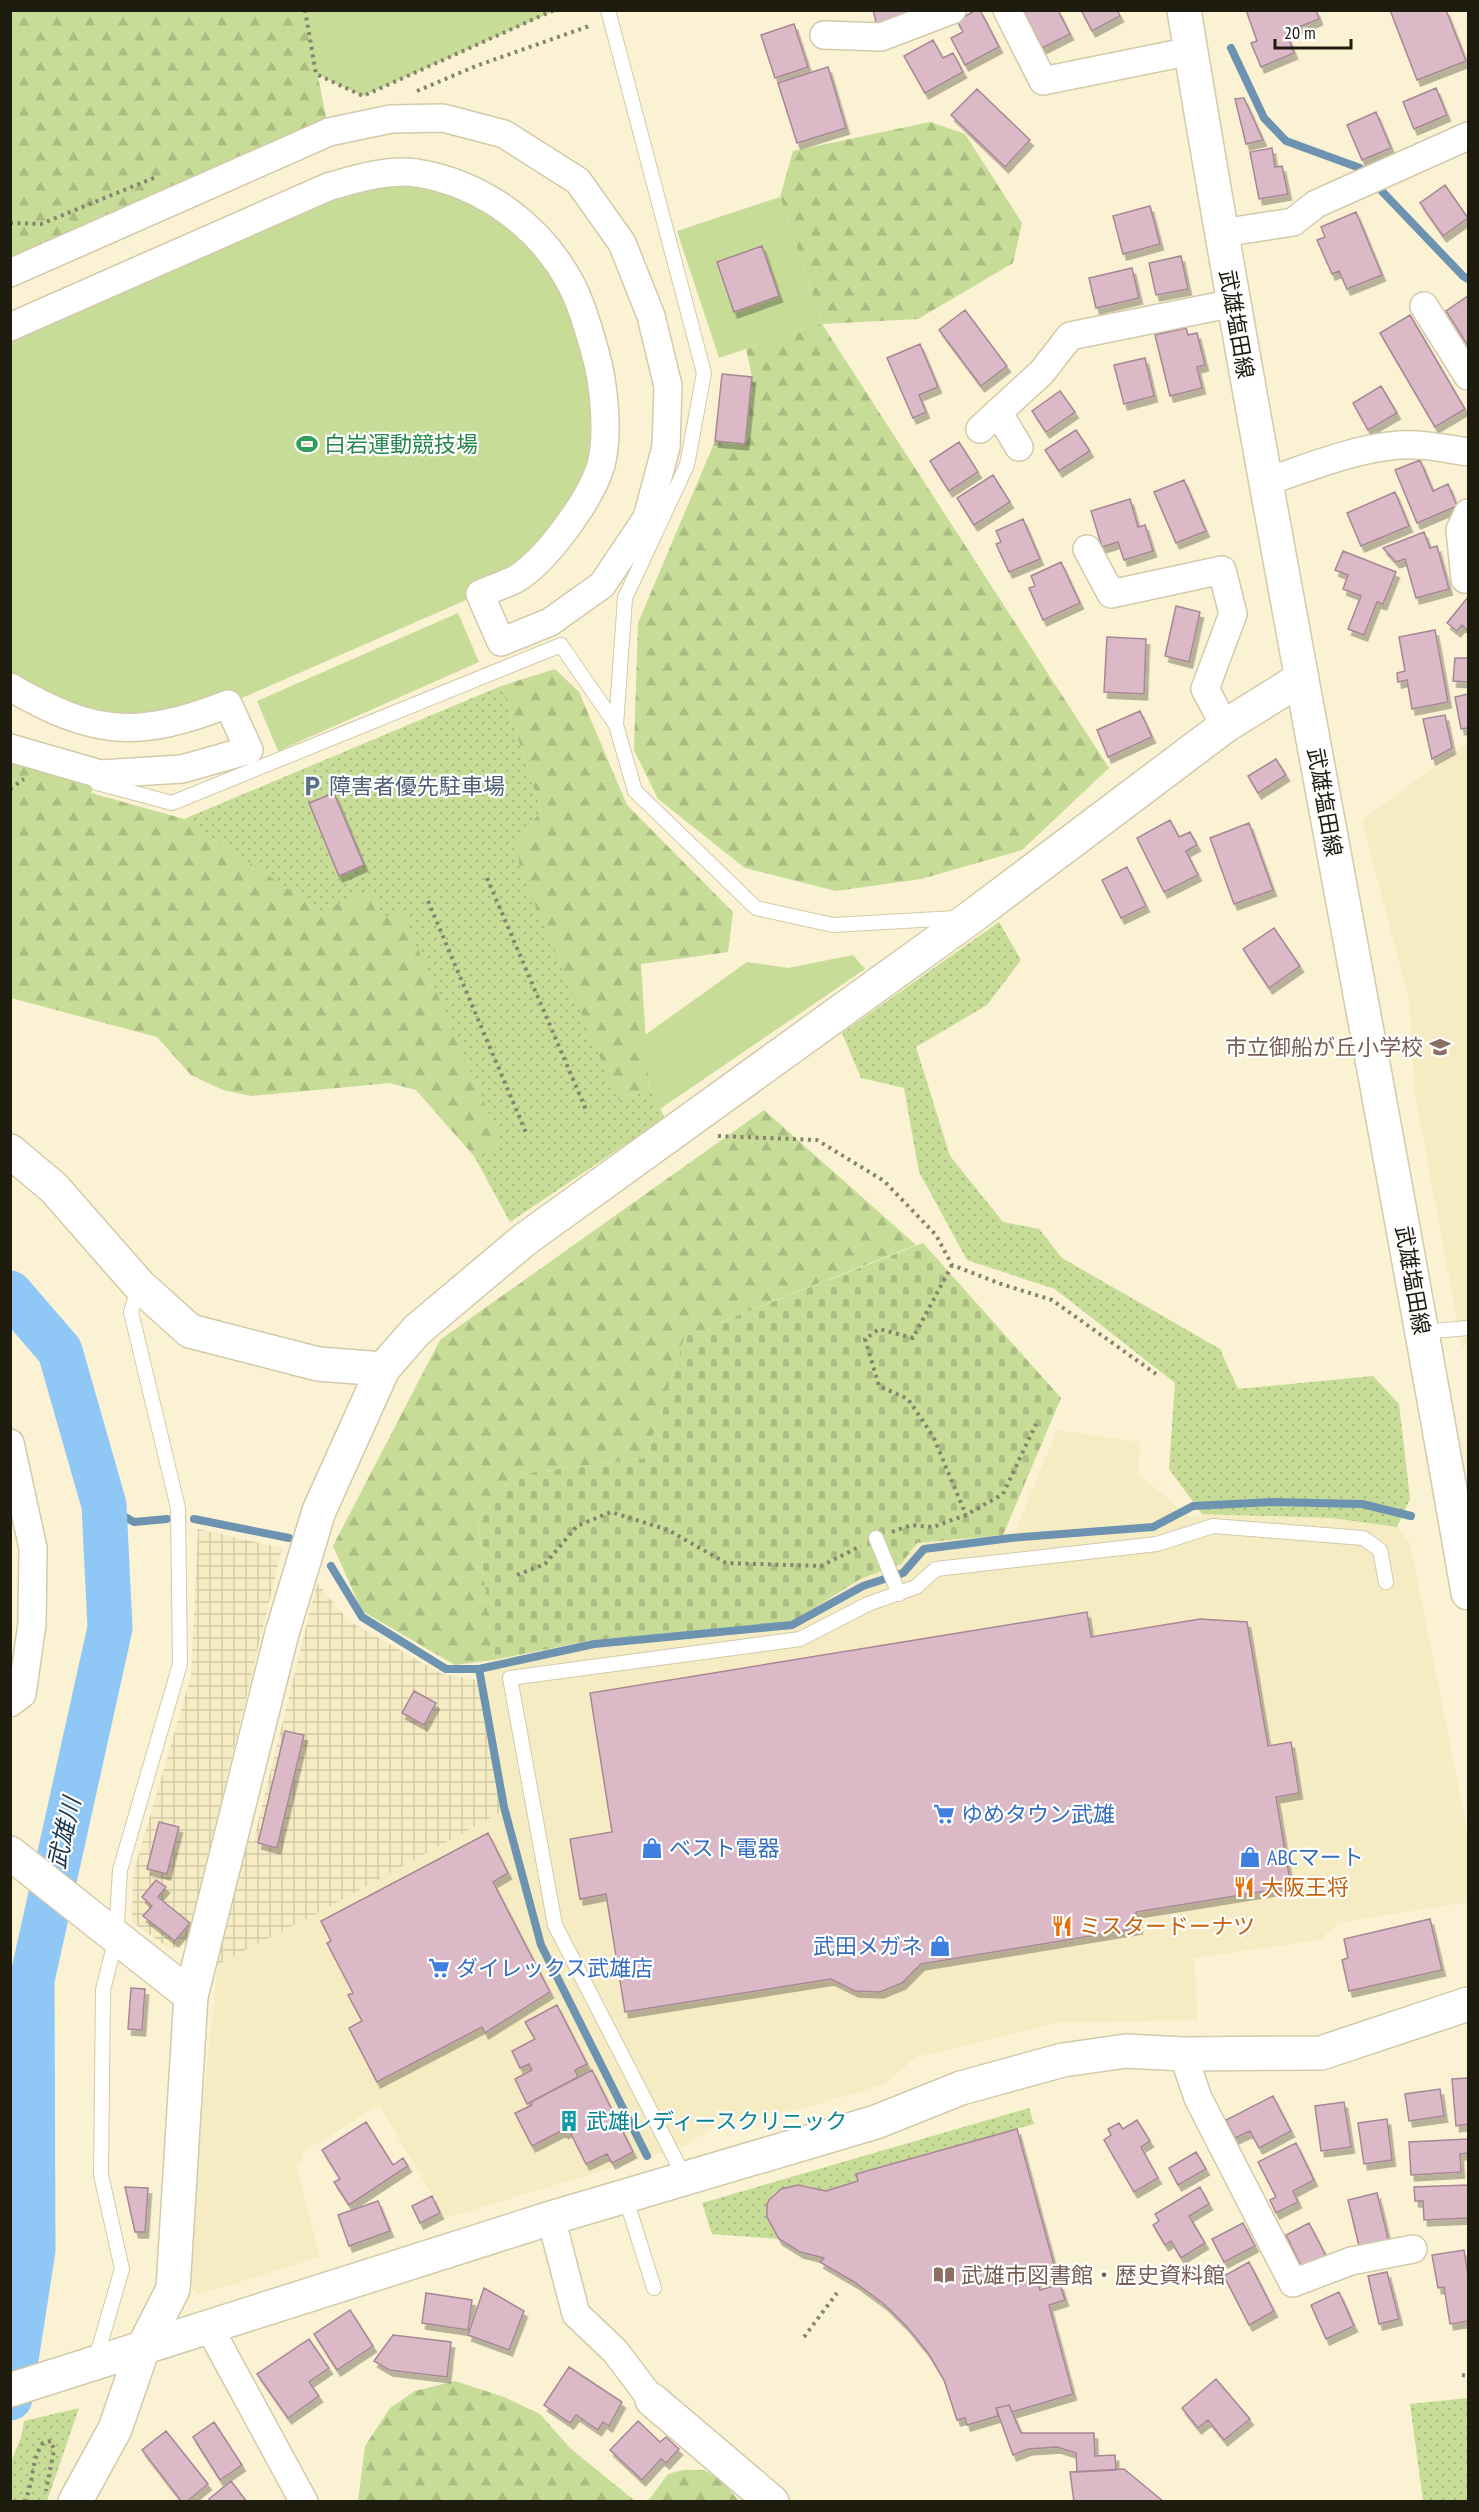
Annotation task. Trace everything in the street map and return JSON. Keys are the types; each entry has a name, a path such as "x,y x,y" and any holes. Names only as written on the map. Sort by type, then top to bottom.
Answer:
{"street":[{"path":"824,35 881,36 952,10"},
{"path":"1007,10 1043,81 1191,51"},
{"name":"武雄塩田線","path":"1184,10 1265,482 1423,1332 1468,1593"},
{"path":"10,273 329,132 391,119 443,118 494,131 504,134 578,181 622,243 651,316 668,386 666,447 646,518 602,585 550,622 501,642 480,594 515,579 552,546 578,512 601,465 605,423 603,378 573,288 550,253 525,224 492,200 459,185 416,173 376,174 328,187 10,327"},
{"path":"1222,233 1293,222 1316,204 1372,179 1465,144"},
{"path":"1019,447 989,421 1042,372 1070,336 1234,303"},
{"path":"1424,306 1468,376"},
{"path":"1265,482 1354,453 1390,446 1421,445 1468,452"},
{"path":"1465,579 1460,530 1468,513"},
{"path":"1087,549 1111,594 1222,570 1233,614 1204,689 1225,726"},
{"path":"61,2497 115,2429 143,2348 173,2289 191,1996 282,1633 319,1511 383,1370 417,1330 524,1240 970,918 1225,726 1302,678"},
{"path":"10,687 42,705 74,718 106,726 144,728 187,720 228,704 249,750 182,769 100,774 10,748"},
{"path":"10,1151 54,1188 139,1285 190,1331 318,1364 383,1370"},
{"path":"10,1443 33,1548 31,1636 22,1694 10,1702"},
{"path":"10,1854 191,1996"},
{"path":"10,2390 550,2218 876,2121 961,2088 1063,2060 1126,2051 1183,2054 1321,2053 1468,2004"},
{"path":"1183,2054 1198,2098 1293,2283 1351,2261 1413,2249"},
{"path":"550,2218 576,2314 615,2351 652,2400 772,2502"},
{"path":"209,2327 304,2502"}],"lane":[{"path":"608,10 704,373 687,465 625,598 616,725"},
{"path":"68,775 172,803 561,645 616,725 635,791 756,908 833,925 970,918"},
{"path":"94,2364 122,2269 101,2175 104,1989 116,1938 120,1870 180,1664 178,1508 131,1312 139,1285"},
{"path":"1423,1332 1468,1328"},
{"path":"685,2178 555,1925 510,1678 800,1639 868,1604 916,1587 936,1569 1157,1544 1214,1526 1363,1538 1380,1550 1386,1582"},
{"path":"876,1538 899,1594"},
{"path":"625,2196 654,2288"}],"path":[{"path":"305,10 316,74 363,96 554,10"},
{"path":"487,878 586,1112"},
{"path":"428,901 527,1136"},
{"path":"683,1126 718,1136 817,1140 884,1181 936,1235 952,1265 1052,1300 1156,1374"},
{"path":"952,1265 913,1338 879,1329 866,1339 879,1386 908,1399 933,1436 966,1515"},
{"path":"517,1575 545,1564 577,1526 611,1512 668,1530 726,1563 821,1566 876,1538 911,1525 933,1527 966,1515 1003,1494 1036,1424"},
{"path":"804,2337 837,2293"},
{"path":"1462,2375 1468,2376"},
{"path":"24,2502 31,2489 35,2454 43,2443 51,2441 61,2497"}],"shaded area":[{"name":"市立御船が丘小学校","path":"1468,742 1468,1345 1462,1347 1415,1094 1409,1000 1362,820"},
{"path":"1057,1430 1140,1442 1138,1474 1190,1517 1202,1514 1332,1518 1397,1527 1410,1543 1468,1835 1468,1902 1338,1923 1320,1940 1194,1958 1198,2020 1057,2023 916,2057 885,2084 805,2108 721,2123 684,2146 446,2218 379,2105 302,2153 304,2160 296,2165 320,2257 198,2295 183,2280 218,1964 310,1917 501,1812 477,1680 493,1660 592,1640 792,1622 860,1579 901,1564 917,1543 1014,1534"},
{"path":"198,1529 282,1548 214,1831 253,1842 317,1583 349,1621 442,1674 477,1680 501,1812 310,1917 218,1964 191,1944 170,1949 132,1922 133,1874 191,1676"}],"green space":[{"path":"305,10 554,11 363,96 316,74"},
{"path":"11,11 305,11 329,132 11,273"},
{"path":"930,122 965,134 1022,223 1013,263 918,319 822,324 1109,768 1022,850 921,879 836,891 745,868 658,799 634,750 638,623 715,441 745,444 752,377 746,349 822,323 780,197 793,151"},
{"name":"白岩運動競技場","path":"376,174 459,185 551,253 605,422 578,512 480,594 228,704 144,728 11,687 11,327"},
{"path":"780,197 822,323 719,358 677,231"},
{"path":"458,613 479,662 278,751 257,701"},
{"path":"555,669 579,692 627,805 733,912 728,952 641,964 649,1088 618,1100 520,869 517,844 541,810 501,686"},
{"path":"501,686 541,810 517,844 618,1100 649,1088 665,1118 510,1222 474,1156 502,1143 383,918 372,889 321,912 184,819"},
{"path":"10,748 100,774 91,793 184,819 321,911 372,889 383,918 402,912 502,1144 474,1156 416,1090 390,1083 252,1096 223,1090 191,1075 157,1037 11,998"},
{"path":"999,922 1021,960 987,1005 916,1047 950,1156 1003,1222 1039,1229 1062,1258 1220,1349 1238,1389 1373,1376 1399,1404 1410,1499 1397,1527 1332,1518 1202,1514 1169,1469 1175,1383 1055,1289 967,1260 919,1172 904,1088 861,1078 842,1033"},
{"path":"853,955 865,969 660,1109 649,1088 645,1035 747,962 788,968"},
{"path":"764,1110 916,1245 685,1336 646,1458 513,1475 478,1521 493,1660 455,1665 362,1611 333,1546 440,1340"},
{"path":"923,1243 1061,1398 1003,1535 917,1543 901,1564 860,1579 792,1622 592,1640 493,1660 478,1521 513,1475 646,1458 685,1336"},
{"path":"1029,2108 1034,2124 857,2173 858,2181 834,2190 826,2191 798,2185 776,2192 771,2197 767,2212 773,2230 779,2239 712,2234 702,2203"},
{"path":"455,2381 504,2397 540,2414 570,2448 635,2501 358,2501 365,2446 390,2408 415,2391"},
{"path":"1468,2398 1468,2501 1423,2501 1410,2404"},
{"path":"79,2408 47,2501 11,2501 11,2462 21,2438 24,2421"},
{"path":"683,2470 704,2470 722,2481 739,2501 648,2501 668,2474"}],"building":[{"path":"873,10 927,10 877,26"},
{"path":"980,10 999,47 965,65 951,38 963,32 957,21"},
{"path":"1023,10 1058,10 1070,34 1042,48"},
{"path":"1081,10 1117,10 1120,16 1092,31"},
{"path":"1246,10 1316,10 1319,19 1286,32 1294,53 1261,67 1251,43 1257,41"},
{"path":"1390,10 1446,10 1466,61 1417,80"},
{"path":"794,24 808,67 775,78 761,35"},
{"path":"933,40 943,58 953,53 963,72 925,93 904,56"},
{"path":"828,67 846,128 797,143 778,83"},
{"path":"1436,88 1447,115 1414,129 1403,102"},
{"path":"977,89 1030,140 1005,167 951,115"},
{"path":"1244,98 1263,140 1246,144 1235,99"},
{"path":"1376,112 1391,148 1362,160 1347,125"},
{"path":"1272,148 1275,167 1282,166 1288,194 1259,199 1250,152"},
{"path":"1445,185 1468,218 1443,236 1420,203"},
{"path":"1150,206 1160,244 1123,254 1113,216"},
{"path":"1356,212 1382,275 1347,289 1339,271 1332,274 1317,240 1325,237 1321,227"},
{"path":"762,246 779,296 734,312 717,262"},
{"path":"1181,256 1188,289 1156,295 1149,263"},
{"path":"1132,268 1139,298 1096,308 1089,278"},
{"path":"1468,296 1468,346 1446,311"},
{"path":"965,310 1007,366 981,386 939,330"},
{"path":"1410,315 1465,409 1435,427 1380,333"},
{"path":"1186,328 1188,335 1197,333 1205,365 1197,367 1202,388 1170,396 1155,335"},
{"path":"920,344 938,387 919,395 926,412 913,418 887,358"},
{"path":"1145,358 1154,396 1124,404 1114,365"},
{"path":"722,374 752,377 745,444 715,441"},
{"path":"1381,386 1397,413 1368,430 1353,403"},
{"path":"1060,391 1075,412 1046,432 1032,411"},
{"path":"1076,430 1090,451 1059,471 1045,450"},
{"path":"959,442 978,472 949,491 930,461"},
{"path":"1420,460 1433,491 1448,484 1457,506 1417,523 1395,470"},
{"path":"993,475 1010,502 974,525 957,498"},
{"path":"1184,480 1206,531 1176,543 1154,492"},
{"path":"1395,492 1409,526 1361,546 1347,513"},
{"path":"1130,499 1138,527 1145,525 1153,551 1124,560 1118,542 1102,547 1091,511"},
{"path":"1023,519 1040,559 1009,572 996,544 1001,542 996,531"},
{"path":"1424,532 1430,548 1437,546 1449,589 1416,598 1405,559 1396,562 1383,548"},
{"path":"1343,551 1396,572 1383,604 1377,602 1364,635 1348,629 1361,596 1343,589 1348,575 1335,570"},
{"path":"1061,562 1080,603 1043,620 1029,588 1035,586 1031,576"},
{"path":"1468,597 1468,631 1462,625 1457,631 1447,623"},
{"path":"1176,606 1200,612 1189,662 1165,656"},
{"path":"1435,630 1448,702 1412,709 1407,680 1398,682 1397,673 1405,671 1399,637"},
{"path":"1107,637 1146,639 1144,694 1104,692"},
{"path":"1455,658 1468,658 1468,682 1453,681"},
{"path":"1468,694 1468,728 1461,729 1455,697"},
{"path":"1140,711 1152,737 1108,757 1097,730"},
{"path":"1445,715 1452,748 1432,759 1423,719"},
{"path":"1276,759 1286,775 1258,793 1248,776"},
{"path":"334,793 364,865 339,876 309,803"},
{"path":"1170,820 1179,837 1190,832 1197,845 1186,851 1198,875 1164,892 1137,838"},
{"path":"1249,823 1273,890 1234,904 1210,838"},
{"path":"1127,867 1146,906 1121,918 1102,880"},
{"path":"1274,928 1300,966 1269,988 1243,949"},
{"name":"ゆめタウン武雄","path":"1087,1612 1091,1637 1200,1619 1247,1622 1268,1746 1291,1742 1299,1793 1276,1797 1291,1887 1136,1912 1139,1928 921,1964 902,1983 880,1992 855,1991 831,1979 625,2012 606,1894 580,1899 570,1839 612,1832 590,1693"},
{"path":"414,1691 436,1703 424,1725 402,1713"},
{"path":"285,1731 304,1735 277,1848 258,1843"},
{"path":"159,1822 179,1827 167,1874 147,1869"},
{"name":"ダイレックス武雄店","path":"488,1833 508,1873 493,1882 550,1992 485,2033 482,2027 377,2082 349,2028 362,2021 348,1995 353,1993 327,1943 331,1941 321,1921"},
{"path":"156,1880 166,1887 158,1897 190,1923 175,1941 143,1916 152,1906 142,1897"},
{"path":"1430,1919 1442,1970 1349,1991 1342,1960 1348,1958 1344,1939"},
{"path":"131,1988 145,1989 142,2030 128,2029"},
{"path":"557,2005 587,2064 575,2070 578,2077 527,2104 515,2079 532,2070 529,2064 520,2068 512,2051 535,2039 525,2022"},
{"name":"武雄レディースクリニック","path":"592,2070 633,2152 612,2163 607,2154 586,2164 569,2130 565,2133 563,2130 532,2146 515,2113 532,2105 531,2102"},
{"path":"1468,2078 1468,2124 1456,2126 1452,2079"},
{"path":"1440,2089 1444,2116 1409,2121 1405,2094"},
{"path":"1273,2096 1291,2131 1259,2148 1250,2131 1235,2138 1226,2120"},
{"path":"1344,2102 1351,2147 1321,2151 1315,2106"},
{"path":"1387,2119 1392,2160 1364,2164 1358,2123"},
{"path":"1137,2120 1150,2141 1141,2147 1158,2178 1134,2192 1104,2140 1111,2135 1108,2129 1119,2123 1123,2129"},
{"path":"366,2122 393,2165 403,2158 408,2166 349,2205 334,2182 340,2179 322,2150"},
{"name":"武雄市図書館・歴史資料館","path":"1017,2129 1056,2272 1036,2277 1040,2290 1060,2284 1065,2300 1049,2305 1073,2394 1012,2412 1009,2405 996,2408 998,2416 967,2425 965,2418 957,2420 944,2380 928,2353 907,2327 884,2304 854,2282 820,2262 824,2258 800,2252 779,2239 767,2217 767,2205 781,2189 798,2185 826,2191 858,2181 856,2174"},
{"path":"1468,2139 1468,2153 1460,2154 1461,2172 1411,2175 1409,2142"},
{"path":"1296,2143 1314,2180 1293,2191 1298,2202 1276,2213 1270,2200 1276,2197 1258,2162"},
{"path":"1196,2152 1206,2169 1178,2185 1169,2168"},
{"path":"1468,2185 1468,2218 1424,2220 1423,2201 1415,2201 1414,2187"},
{"path":"125,2187 148,2188 145,2232 135,2232"},
{"path":"1200,2187 1209,2204 1189,2216 1205,2243 1181,2258 1171,2241 1165,2245 1153,2225 1159,2221 1155,2214"},
{"path":"1377,2193 1389,2243 1360,2250 1348,2200"},
{"path":"432,2196 440,2213 420,2223 412,2206"},
{"path":"378,2201 390,2231 349,2246 338,2215"},
{"path":"1243,2223 1255,2246 1224,2262 1212,2239"},
{"path":"1309,2223 1326,2256 1302,2268 1286,2235"},
{"path":"1464,2250 1468,2276 1468,2321 1450,2324 1444,2287 1438,2288 1432,2255"},
{"path":"1249,2262 1274,2311 1249,2325 1224,2276"},
{"path":"1387,2272 1399,2319 1379,2324 1368,2276"},
{"path":"484,2288 524,2311 509,2350 468,2335"},
{"path":"1339,2292 1354,2326 1326,2339 1311,2305"},
{"path":"426,2293 472,2300 468,2330 422,2323"},
{"path":"350,2310 373,2346 337,2370 314,2334"},
{"path":"393,2335 451,2342 447,2377 389,2370 374,2361"},
{"path":"309,2339 329,2368 309,2382 319,2396 288,2418 257,2374"},
{"path":"569,2367 622,2402 609,2426 603,2422 598,2430 576,2415 570,2423 544,2405"},
{"path":"1216,2379 1250,2419 1224,2440 1208,2420 1198,2428 1182,2408"},
{"path":"1009,2405 1021,2433 1094,2433 1095,2456 1115,2455 1116,2470 1077,2472 1076,2453 1057,2447 1028,2449 1013,2455 996,2408"},
{"path":"638,2421 660,2442 666,2437 679,2449 666,2463 661,2459 642,2480 610,2450"},
{"path":"214,2422 242,2465 220,2480 193,2437"},
{"path":"166,2431 208,2484 186,2502 182,2502 142,2450"},
{"path":"1124,2469 1164,2502 1074,2502 1070,2472"},
{"path":"231,2481 247,2502 210,2502 209,2499"}],"waterway":[{"path":"1231,48 1264,118 1286,141 1360,168 1367,175"},
{"path":"1375,184 1468,279"},
{"name":"武雄川","path":"10,1293 60,1351 104,1505 110,1628 32,1980 33,2250 10,2398"},
{"path":"331,1566 362,1617 446,1669 479,1669 594,1644 792,1625 863,1586 903,1573 924,1549 1011,1538 1153,1527 1193,1506 1274,1502 1362,1504 1411,1516"},
{"path":"104,1505 134,1522 167,1519"},
{"path":"194,1519 289,1538"},
{"path":"479,1669 504,1807 541,1945 647,2156"}],"place":[{"name":"白岩運動競技場","path":"307,444"},
{"name":"障害者優先駐車場","path":"312,786"},
{"name":"市立御船が丘小学校","path":"1440,1047"},
{"name":"ゆめタウン武雄","path":"944,1814"},
{"name":"ベスト電器","path":"652,1848"},
{"name":"ABCマート","path":"1250,1857"},
{"name":"大阪王将","path":"1244,1887"},
{"name":"ミスタードーナツ","path":"1062,1926"},
{"name":"武田メガネ","path":"940,1946"},
{"name":"ダイレックス武雄店","path":"439,1968"},
{"name":"武雄レディースクリニック","path":"569,2121"},
{"name":"武雄市図書館・歴史資料館","path":"944,2275"}]}
